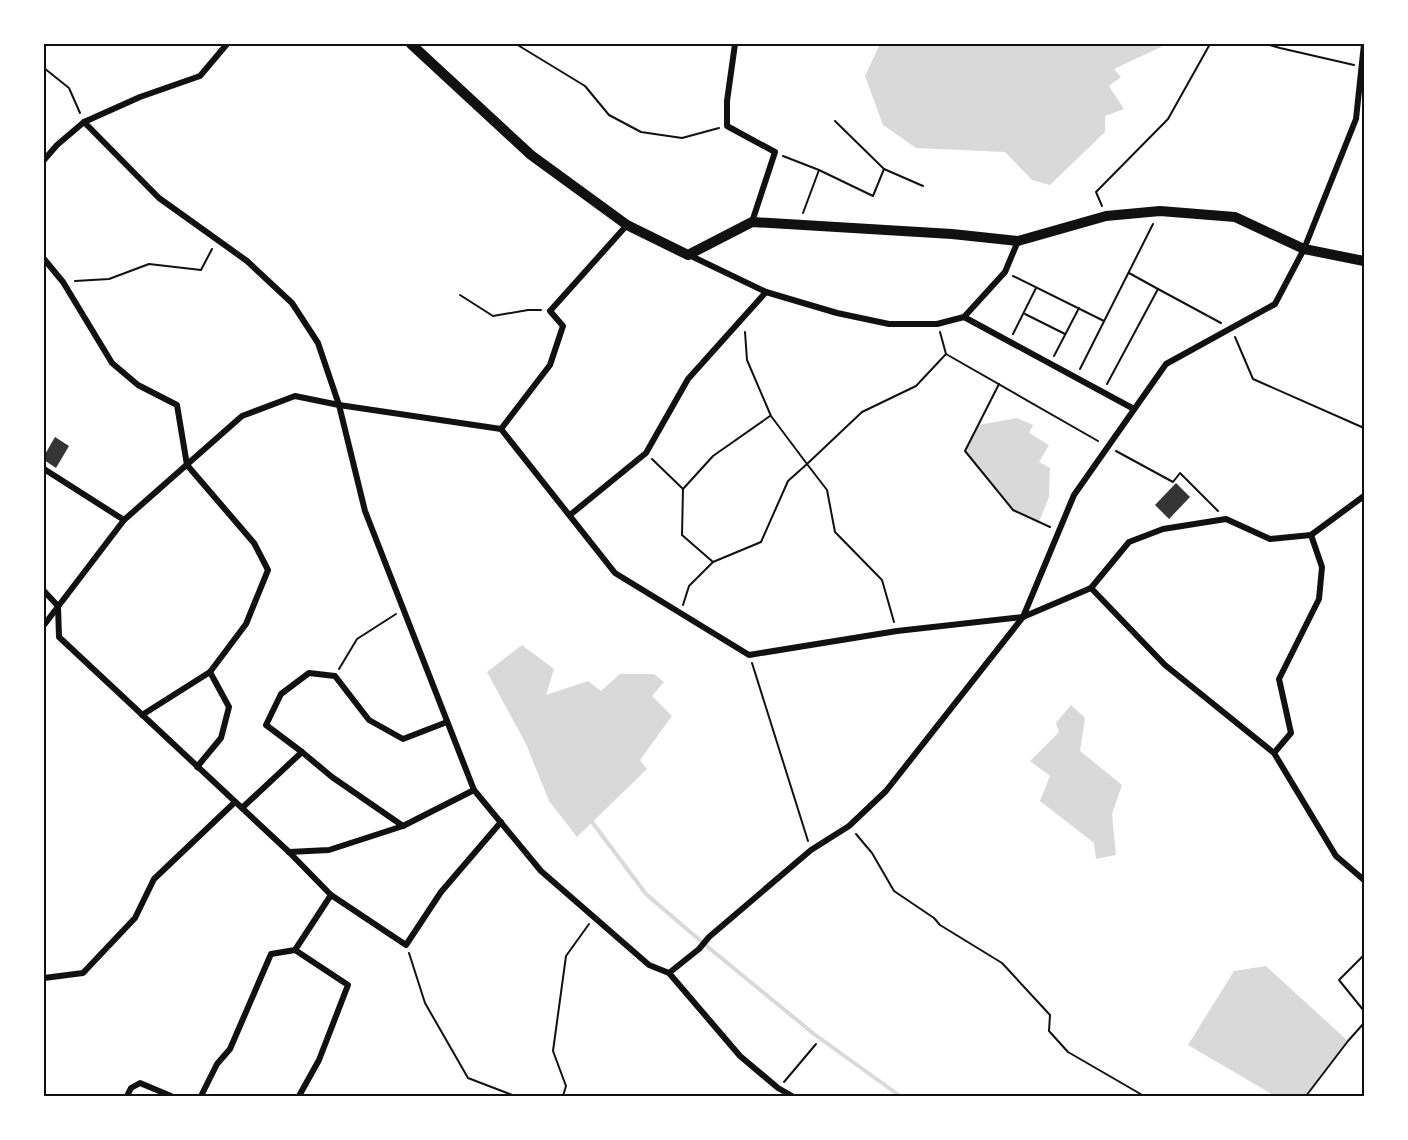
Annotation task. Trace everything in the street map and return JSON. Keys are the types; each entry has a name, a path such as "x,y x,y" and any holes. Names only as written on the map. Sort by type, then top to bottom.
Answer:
{"main road":[{"path":"411,44 531,155 627,225 688,255 752,222 952,234 1018,241 1106,216 1160,211 1235,217 1304,249 1365,261"}],"street":[{"path":"44,160 57,145 84,122 140,97 200,76 227,44"},
{"path":"735,44 727,102 727,126 775,152 752,222"},
{"path":"669,973 811,850 849,826 886,791 1023,617 1074,495 1166,364 1275,304 1304,249 1356,119 1364,44"},
{"path":"1356,119 1365,120"},
{"path":"84,122 159,198 247,261 292,303 318,343 339,405 365,511 474,790 542,871 649,965 669,973 740,1056 778,1088 792,1096"},
{"path":"501,429 550,364 563,326 550,310 627,225"},
{"path":"688,255 766,292 837,313 889,324 938,324 964,317 1005,272 1018,241"},
{"path":"44,259 63,282 112,363 138,385 177,405 187,465 254,543 268,570 246,624 210,672 142,715"},
{"path":"570,515 646,453 688,379 766,292"},
{"path":"964,317 1134,409"},
{"path":"44,625 124,520 242,416 295,396 339,405 501,429 615,573 749,655 897,631 1023,617 1091,588 1129,542 1163,529 1226,519 1270,539 1311,535 1365,496"},
{"path":"44,469 124,520"},
{"path":"1275,753 1291,733 1279,680 1319,599 1322,567 1311,535"},
{"path":"1091,588 1165,664 1275,753 1336,856 1365,880"},
{"path":"44,591 58,606 59,637 289,852 331,895 406,945 441,892 501,822"},
{"path":"197,767 221,738 229,707 210,672"},
{"path":"403,826 332,777 266,725 281,693 309,673 334,676 369,720 403,739 447,722"},
{"path":"242,808 302,752"},
{"path":"289,852 329,850 403,826 474,790"},
{"path":"44,978 83,974 135,918 154,879 235,802"},
{"path":"295,950 331,895"},
{"path":"201,1096 217,1064 231,1049 271,954 295,950 348,985 319,1060 299,1096"},
{"path":"128,1096 131,1088 140,1083 171,1096"},
{"path":"775,1096 778,1088"}],"path":[{"path":"516,44 585,86 609,115 641,132 682,138 727,126"},
{"path":"1106,216 1096,192 1168,119 1210,44"},
{"path":"1266,44 1362,67"},
{"path":"44,68 69,88 84,122"},
{"path":"835,122 884,169 923,186"},
{"path":"775,152 873,196 884,169"},
{"path":"799,225 819,170"},
{"path":"1076,378 1160,211"},
{"path":"63,282 109,279 148,264 201,270 217,240"},
{"path":"1005,272 1104,321"},
{"path":"1128,273 1230,328 1253,379 1365,428"},
{"path":"1009,342 1037,287"},
{"path":"1102,392 1158,289"},
{"path":"460,295 494,315 528,310 550,310"},
{"path":"1050,364 1078,308"},
{"path":"1024,313 1065,334"},
{"path":"744,317 747,360 771,416 827,490 835,532 882,580 897,631"},
{"path":"938,324 946,354 1173,482 1180,473 1226,519"},
{"path":"680,613 689,586 713,562 761,542 788,481 862,412 916,386 946,354"},
{"path":"999,384 965,451 1013,510 1039,522"},
{"path":"713,562 682,535 683,489 714,456 771,416"},
{"path":"646,453 683,489"},
{"path":"334,676 357,639 404,610"},
{"path":"749,655 811,850"},
{"path":"849,826 872,854 894,891 934,918 940,925 1002,963 1050,1015 1049,1031 1068,1052 1143,1096"},
{"path":"563,1096 566,1086 553,1051 566,956 594,916"},
{"path":"406,945 425,1003 468,1078 515,1096"},
{"path":"1365,955 1339,981 1365,1011"},
{"path":"1306,1096 1348,1041 1365,1023"},
{"path":"778,1088 816,1044"}],"shaded area":[{"path":"880,44 1161,44 1161,47 1114,69 1121,77 1109,86 1124,109 1105,116 1105,132 1050,185 1032,180 1005,152 916,148 883,125 865,76"},
{"path":"1017,418 1033,425 1029,433 1049,445 1039,462 1050,468 1049,497 1039,522 1013,510 965,451 978,425"},
{"path":"522,645 554,669 546,695 588,681 601,691 620,674 654,674 664,682 652,696 672,716 640,760 647,769 577,837 549,801 526,744 487,672"},
{"path":"1071,705 1085,718 1080,751 1122,785 1112,814 1116,855 1096,859 1094,843 1040,801 1050,776 1030,761 1059,732 1056,723"},
{"path":"1266,966 1348,1041 1306,1096 1275,1096 1188,1045 1234,971"}],"building":[{"path":"55,437 69,446 56,468 44,460"},
{"path":"1176,483 1190,497 1169,519 1155,505"}],"waterway":[{"path":"592,822 646,894 814,1034 900,1096"}]}
